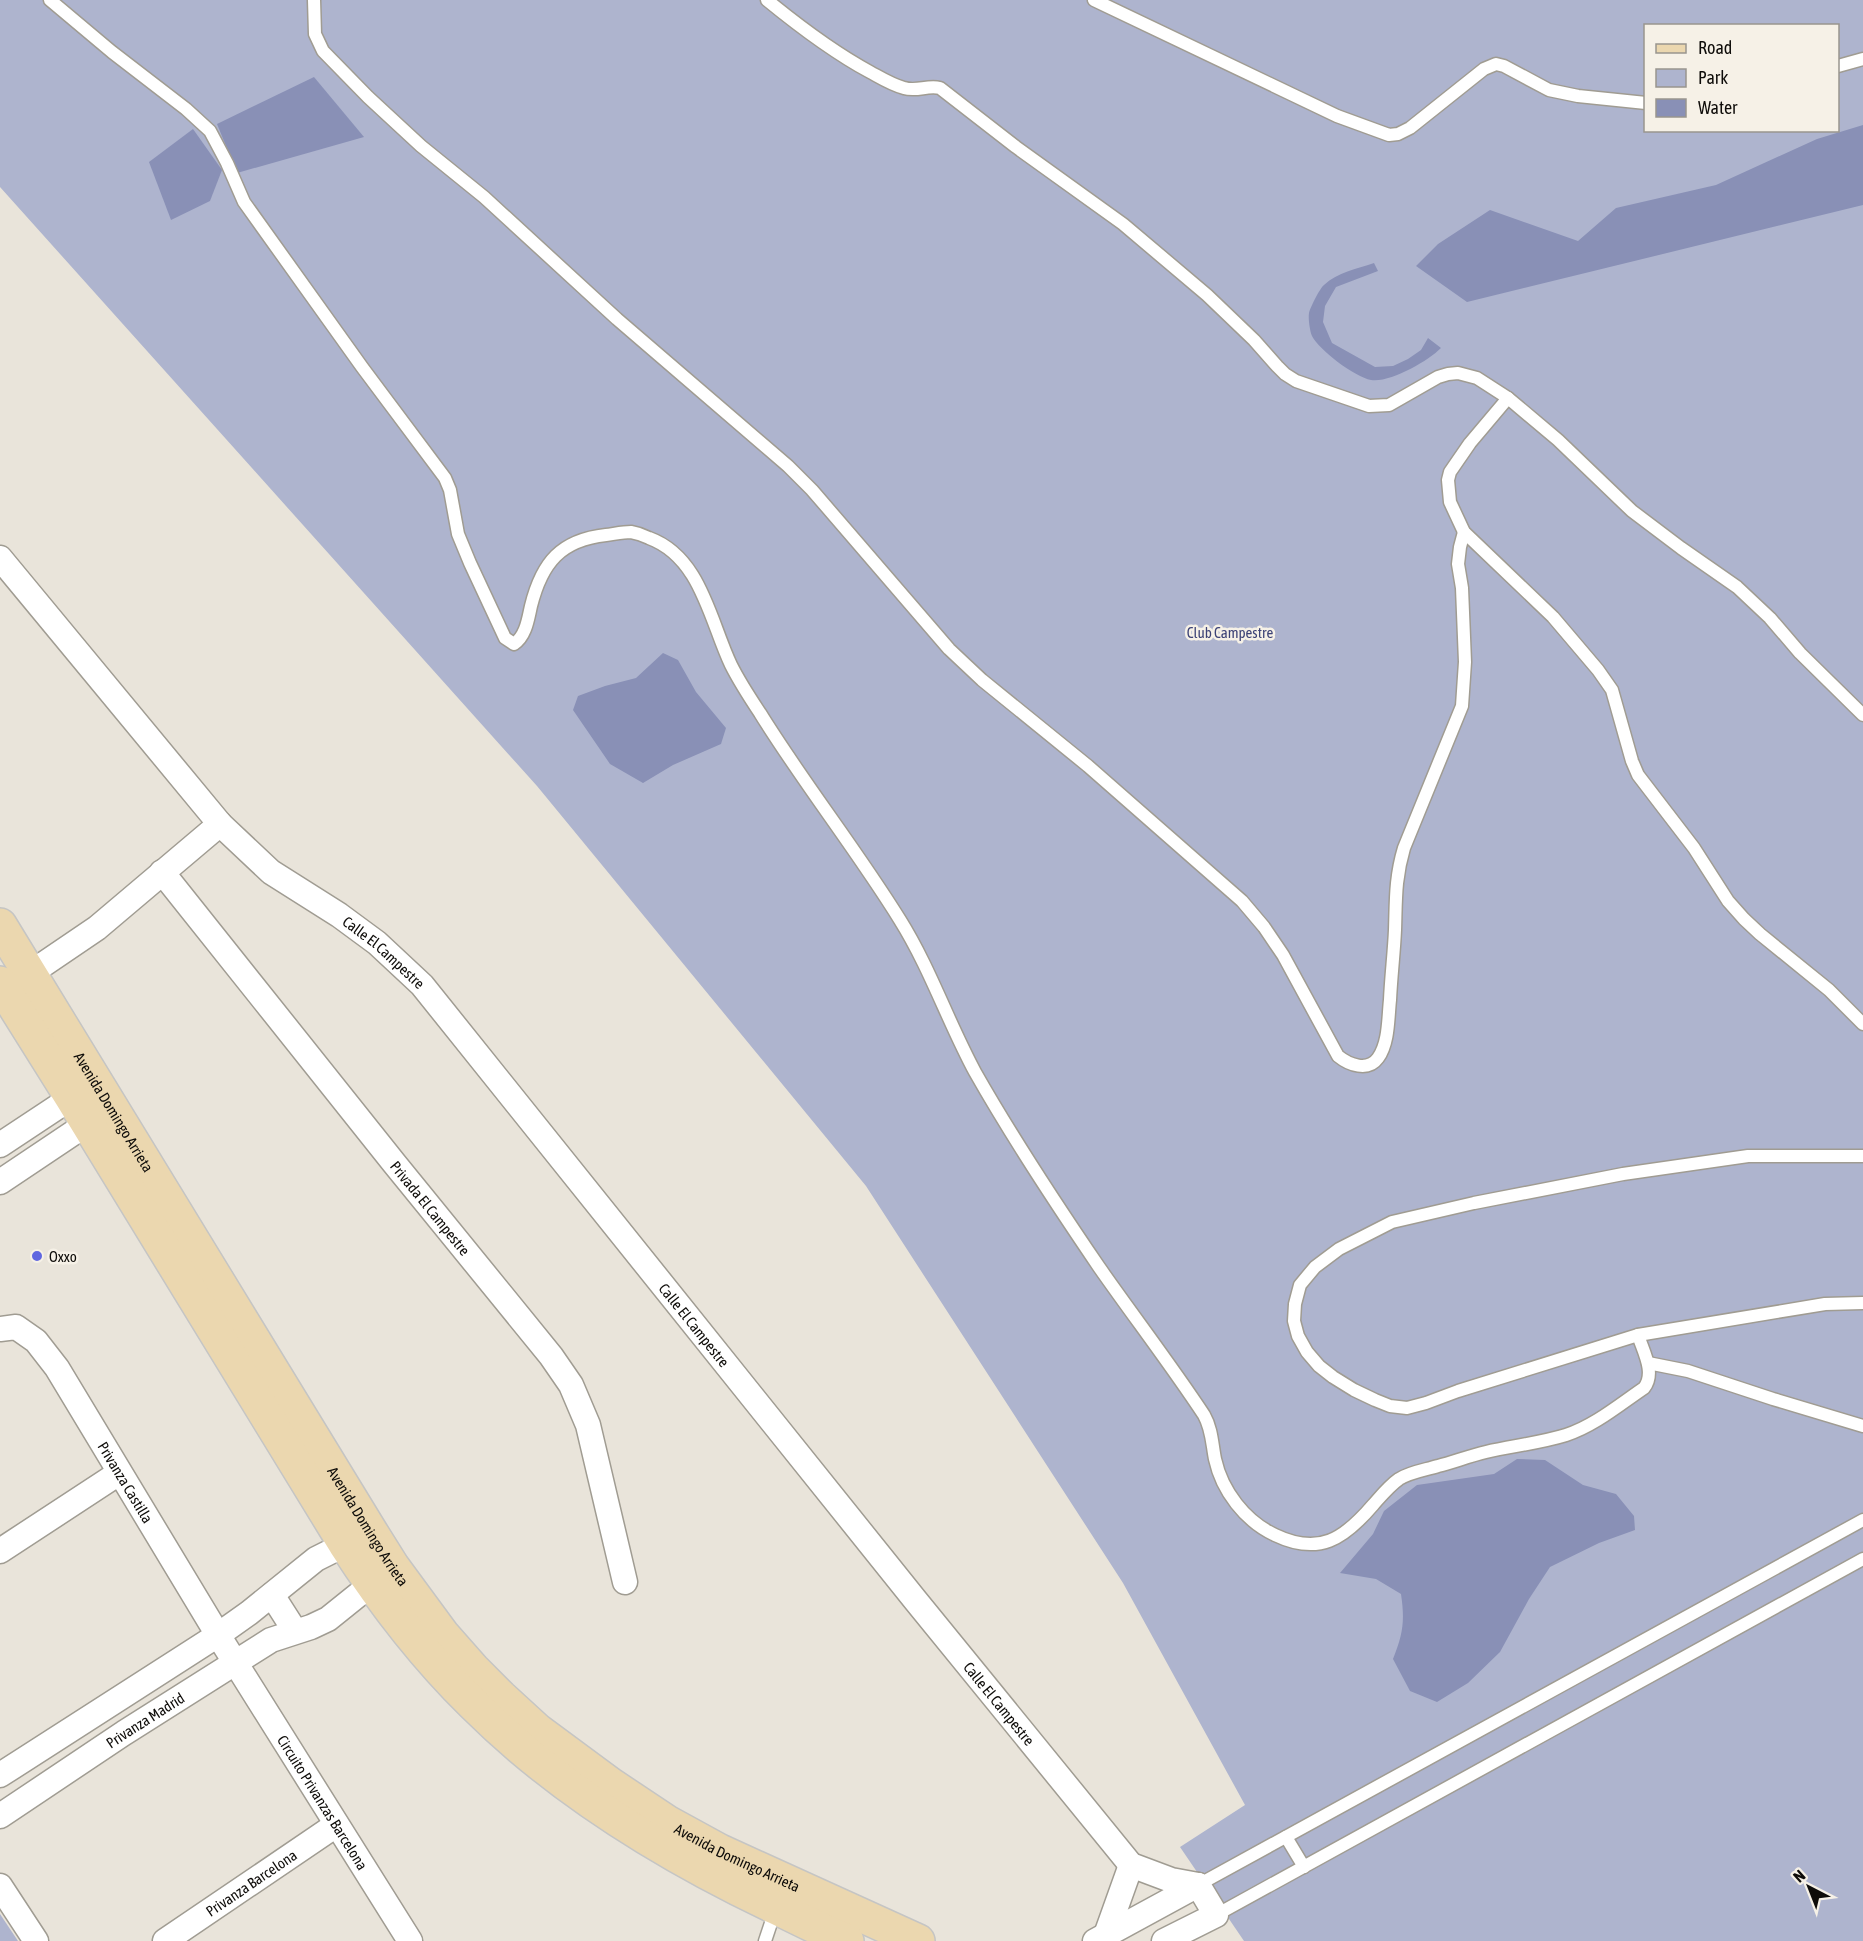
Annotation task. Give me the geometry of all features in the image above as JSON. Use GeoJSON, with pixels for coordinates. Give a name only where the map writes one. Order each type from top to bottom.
{"type":"FeatureCollection","features":[{"type":"Feature","properties":{"kind":"main road","name":"Avenida Domingo Arrieta"},"geometry":{"type":"LineString","coordinates":[[0,926],[11,983],[91,1103],[382,1575],[424,1650],[472,1704],[516,1743],[606,1813],[722,1882],[847,1941]]}},
{"type":"Feature","properties":{"kind":"main road","name":"Avenida Domingo Arrieta"},"geometry":{"type":"LineString","coordinates":[[382,1575],[443,1635],[494,1690],[537,1730],[610,1784],[667,1822],[720,1851],[918,1941]]}},
{"type":"Feature","properties":{"kind":"street","name":"Calle El Campestre"},"geometry":{"type":"LineString","coordinates":[[0,558],[220,824],[271,872],[377,942],[422,985],[901,1583],[1131,1865]]}},
{"type":"Feature","properties":{"kind":"street"},"geometry":{"type":"LineString","coordinates":[[11,983],[97,928],[220,824]]}},
{"type":"Feature","properties":{"kind":"street","name":"Privada El Campestre"},"geometry":{"type":"LineString","coordinates":[[162,872],[551,1356],[570,1385],[588,1425],[625,1582]]}},
{"type":"Feature","properties":{"kind":"street"},"geometry":{"type":"LineString","coordinates":[[0,1145],[91,1103]]}},
{"type":"Feature","properties":{"kind":"street"},"geometry":{"type":"LineString","coordinates":[[0,1182],[91,1103]]}},
{"type":"Feature","properties":{"kind":"street","name":"Privanza Castilla"},"geometry":{"type":"LineString","coordinates":[[0,1329],[16,1327],[36,1341],[57,1368],[234,1662]]}},
{"type":"Feature","properties":{"kind":"street"},"geometry":{"type":"LineString","coordinates":[[0,1551],[119,1473]]}},
{"type":"Feature","properties":{"kind":"street"},"geometry":{"type":"LineString","coordinates":[[0,1775],[218,1635],[316,1559],[358,1538]]}},
{"type":"Feature","properties":{"kind":"street","name":"Privanza Madrid"},"geometry":{"type":"LineString","coordinates":[[0,1816],[234,1662],[271,1640],[328,1619],[382,1575]]}},
{"type":"Feature","properties":{"kind":"street"},"geometry":{"type":"LineString","coordinates":[[272,1595],[295,1631]]}},
{"type":"Feature","properties":{"kind":"street","name":"Circuito Privanzas Barcelona"},"geometry":{"type":"LineString","coordinates":[[234,1662],[410,1941]]}},
{"type":"Feature","properties":{"kind":"street","name":"Privanza Barcelona"},"geometry":{"type":"LineString","coordinates":[[165,1941],[336,1825]]}},
{"type":"Feature","properties":{"kind":"street"},"geometry":{"type":"LineString","coordinates":[[1100,1938],[1131,1865],[1171,1880],[1197,1885],[1216,1915],[1164,1941]]}},
{"type":"Feature","properties":{"kind":"street"},"geometry":{"type":"LineString","coordinates":[[1100,1938],[1197,1885]]}},
{"type":"Feature","properties":{"kind":"street"},"geometry":{"type":"LineString","coordinates":[[0,1886],[36,1941]]}},
{"type":"Feature","properties":{"kind":"lane"},"geometry":{"type":"LineString","coordinates":[[50,0],[112,52],[186,109],[210,131],[244,202],[354,357],[445,478],[459,534],[505,638],[514,644],[519,642],[541,575],[554,557],[568,545],[584,537],[634,532],[658,541],[679,557],[692,574],[731,665],[758,711],[917,947],[940,1001],[975,1071],[1030,1162],[1098,1266],[1204,1415],[1210,1428],[1214,1456],[1223,1483],[1244,1512],[1258,1525],[1275,1535],[1297,1543],[1319,1545],[1346,1533],[1358,1523],[1388,1488],[1405,1476],[1485,1453],[1569,1434],[1595,1421],[1644,1388],[1650,1377],[1648,1363],[1638,1335]]}},
{"type":"Feature","properties":{"kind":"lane"},"geometry":{"type":"LineString","coordinates":[[314,0],[315,34],[323,51],[368,97],[420,146],[484,197],[617,319],[788,466],[812,490],[949,649],[982,680],[1088,766],[1242,901],[1283,955],[1338,1056],[1355,1065],[1372,1064],[1381,1054],[1388,1029],[1395,930],[1395,886],[1398,868],[1462,706],[1465,689],[1465,662],[1462,588],[1458,564],[1464,532]]}},
{"type":"Feature","properties":{"kind":"lane"},"geometry":{"type":"LineString","coordinates":[[767,0],[813,37],[894,85],[916,90],[931,86],[940,88],[1016,147],[1123,224],[1207,295],[1254,340],[1285,375],[1296,381],[1369,406],[1379,406],[1389,405],[1438,377],[1458,374],[1477,378],[1508,398],[1558,440],[1632,511],[1737,587],[1863,715]]}},
{"type":"Feature","properties":{"kind":"lane"},"geometry":{"type":"LineString","coordinates":[[1094,0],[1337,116],[1389,135],[1398,134],[1410,128],[1484,69],[1496,64],[1548,90],[1578,96],[1644,103]]}},
{"type":"Feature","properties":{"kind":"lane"},"geometry":{"type":"LineString","coordinates":[[1839,66],[1863,59]]}},
{"type":"Feature","properties":{"kind":"lane"},"geometry":{"type":"LineString","coordinates":[[1508,398],[1470,443],[1450,472],[1448,487],[1450,502],[1464,532],[1552,617],[1598,670],[1612,690],[1638,775],[1694,848],[1728,900],[1744,919],[1828,990],[1863,1024]]}},
{"type":"Feature","properties":{"kind":"lane"},"geometry":{"type":"LineString","coordinates":[[1863,1156],[1748,1156],[1623,1174],[1425,1213],[1392,1222],[1339,1248],[1315,1267],[1300,1285],[1295,1304],[1294,1321],[1298,1336],[1307,1352],[1320,1366],[1354,1390],[1390,1406],[1407,1408],[1638,1335],[1825,1304],[1863,1303]]}},
{"type":"Feature","properties":{"kind":"lane"},"geometry":{"type":"LineString","coordinates":[[1648,1363],[1688,1371],[1863,1426]]}},
{"type":"Feature","properties":{"kind":"lane"},"geometry":{"type":"LineString","coordinates":[[1197,1885],[1863,1520]]}},
{"type":"Feature","properties":{"kind":"lane"},"geometry":{"type":"LineString","coordinates":[[1216,1915],[1863,1559]]}},
{"type":"Feature","properties":{"kind":"lane"},"geometry":{"type":"LineString","coordinates":[[1286,1837],[1304,1867]]}},
{"type":"Feature","properties":{"kind":"lane"},"geometry":{"type":"LineString","coordinates":[[765,1941],[776,1908]]}},
{"type":"Feature","properties":{"kind":"green space","name":"Club Campestre"},"geometry":{"type":"Polygon","coordinates":[[[0,0],[1863,0],[1863,1941],[1244,1941],[1180,1847],[1245,1805],[1123,1583],[866,1186],[537,786],[0,187],[0,0]]]}},
{"type":"Feature","properties":{"kind":"green space"},"geometry":{"type":"Polygon","coordinates":[[[0,1914],[18,1941],[0,1941],[0,1914]]]}},
{"type":"Feature","properties":{"kind":"water"},"geometry":{"type":"Polygon","coordinates":[[[314,77],[364,137],[237,173],[217,124],[314,77]]]}},
{"type":"Feature","properties":{"kind":"water"},"geometry":{"type":"Polygon","coordinates":[[[1863,125],[1863,205],[1467,302],[1416,266],[1438,244],[1490,210],[1578,241],[1616,208],[1716,185],[1817,139],[1863,125]]]}},
{"type":"Feature","properties":{"kind":"water"},"geometry":{"type":"Polygon","coordinates":[[[193,129],[222,170],[210,201],[171,220],[149,162],[193,129]]]}},
{"type":"Feature","properties":{"kind":"water"},"geometry":{"type":"Polygon","coordinates":[[[1374,263],[1378,271],[1336,287],[1325,306],[1323,322],[1332,343],[1375,367],[1393,366],[1408,359],[1421,350],[1428,338],[1441,348],[1408,370],[1379,380],[1371,380],[1356,374],[1330,355],[1312,336],[1309,318],[1313,303],[1324,285],[1341,274],[1374,263]]]}},
{"type":"Feature","properties":{"kind":"water"},"geometry":{"type":"Polygon","coordinates":[[[663,653],[678,660],[696,692],[726,728],[721,744],[673,765],[643,783],[610,764],[573,710],[578,696],[636,678],[663,653]]]}},
{"type":"Feature","properties":{"kind":"water"},"geometry":{"type":"Polygon","coordinates":[[[1517,1459],[1545,1460],[1583,1485],[1616,1494],[1634,1516],[1635,1530],[1599,1543],[1550,1567],[1529,1599],[1500,1652],[1468,1683],[1437,1702],[1410,1691],[1393,1659],[1402,1627],[1401,1594],[1376,1579],[1340,1573],[1373,1534],[1384,1511],[1417,1485],[1494,1474],[1517,1459]]]}},
{"type":"Feature","properties":{"kind":"place","name":"Oxxo"},"geometry":{"type":"Point","coordinates":[37,1256]}}]}
